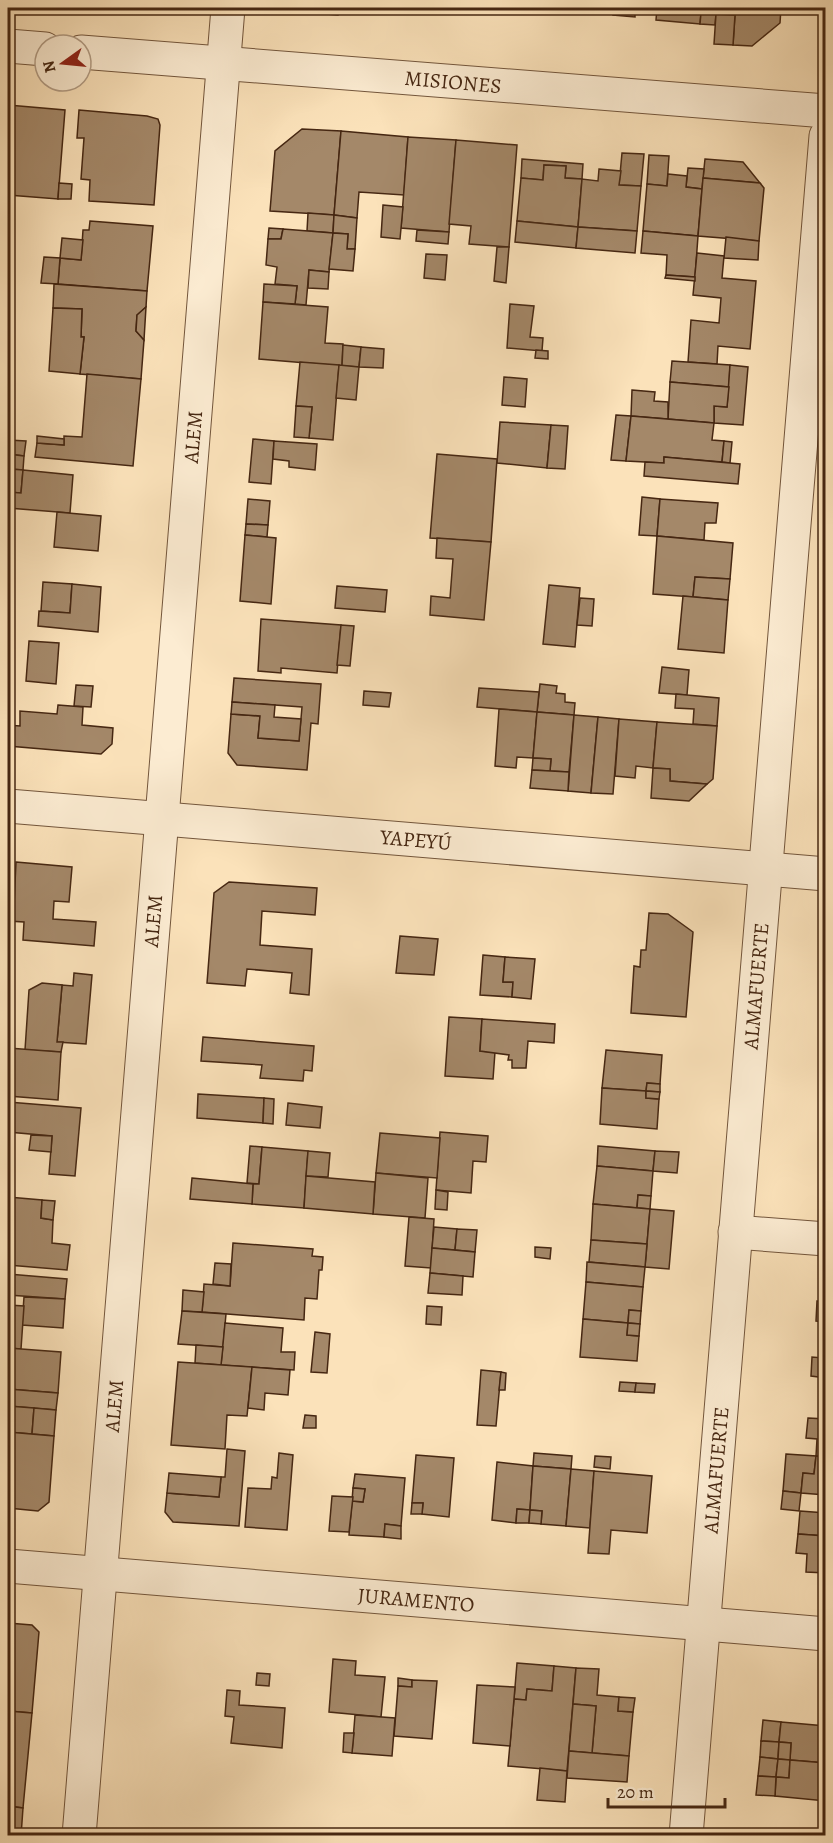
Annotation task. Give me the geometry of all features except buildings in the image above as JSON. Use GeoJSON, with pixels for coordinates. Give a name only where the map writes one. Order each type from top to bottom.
{"type":"FeatureCollection","features":[{"type":"Feature","properties":{"kind":"street","name":"ALEM"},"geometry":{"type":"LineString","coordinates":[[79,1836],[228,8]]}},
{"type":"Feature","properties":{"kind":"street"},"geometry":{"type":"LineString","coordinates":[[8,46],[33,48]]}},
{"type":"Feature","properties":{"kind":"street","name":"MISIONES"},"geometry":{"type":"LineString","coordinates":[[93,53],[825,111]]}},
{"type":"Feature","properties":{"kind":"street","name":"ALMAFUERTE"},"geometry":{"type":"LineString","coordinates":[[686,1836],[825,136]]}},
{"type":"Feature","properties":{"kind":"street","name":"YAPEYÚ"},"geometry":{"type":"LineString","coordinates":[[8,806],[825,874]]}},
{"type":"Feature","properties":{"kind":"street"},"geometry":{"type":"LineString","coordinates":[[735,1232],[825,1239]]}},
{"type":"Feature","properties":{"kind":"street","name":"JURAMENTO"},"geometry":{"type":"LineString","coordinates":[[8,1566],[825,1634]]}}]}
